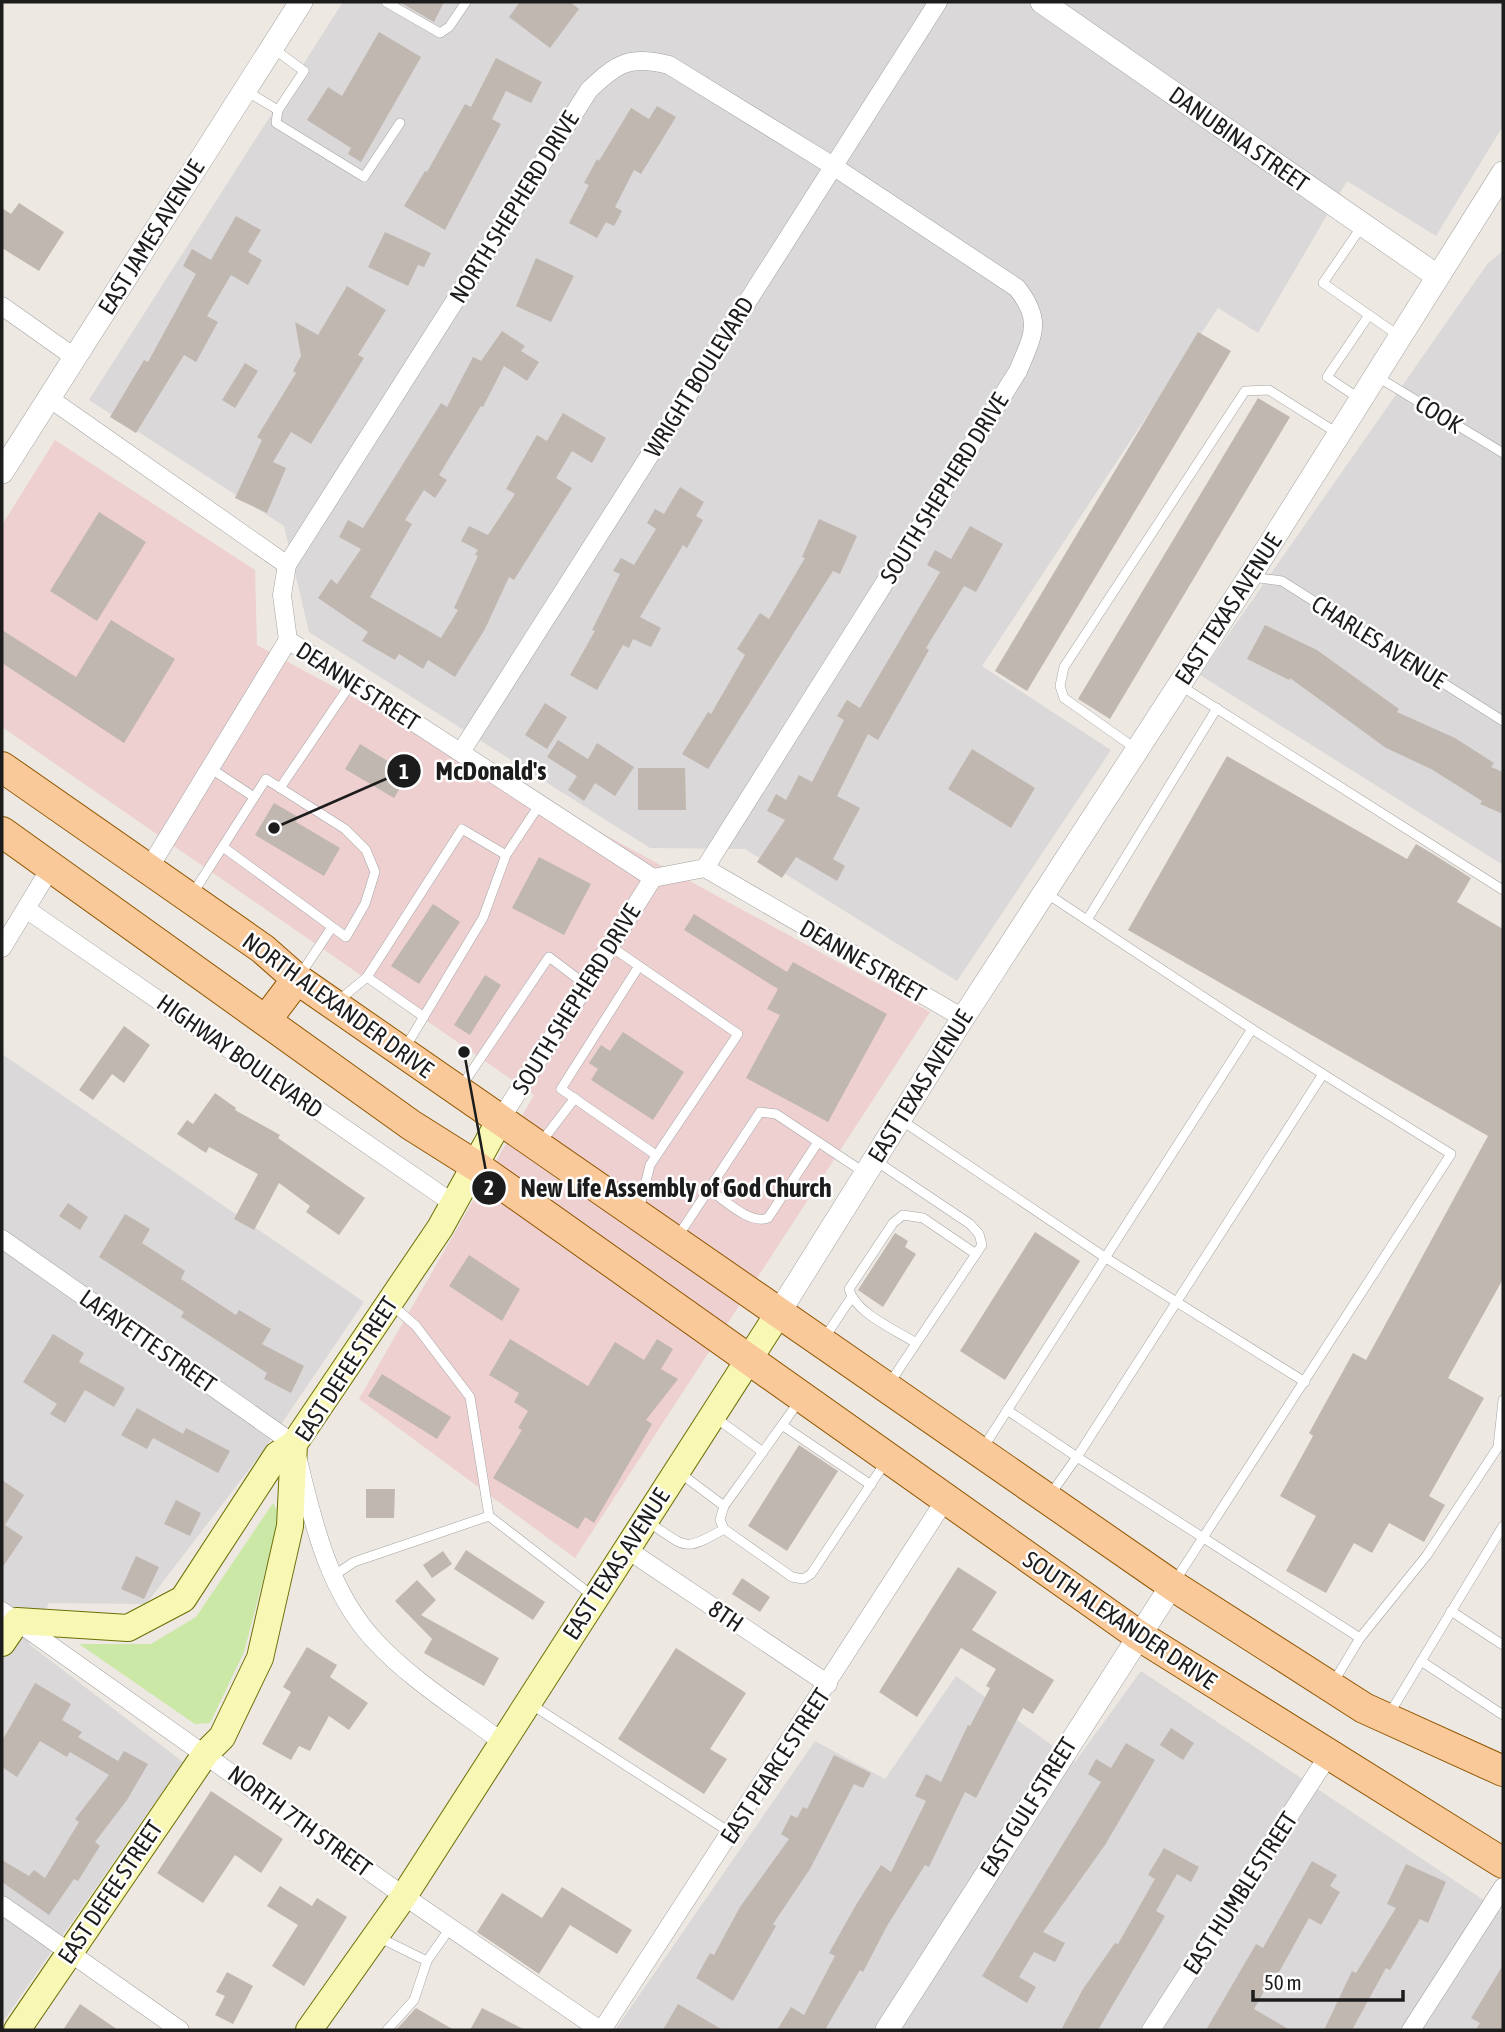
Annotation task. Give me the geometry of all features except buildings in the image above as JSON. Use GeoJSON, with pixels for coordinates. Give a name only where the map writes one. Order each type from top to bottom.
{"type":"FeatureCollection","features":[{"type":"Feature","properties":{"kind":"main road","name":"NORTH ALEXANDER DRIVE"},"geometry":{"type":"LineString","coordinates":[[2,767],[189,900],[263,949],[297,979],[779,1314]]}},
{"type":"Feature","properties":{"kind":"main road"},"geometry":{"type":"LineString","coordinates":[[2,832],[411,1125],[476,1166],[748,1359]]}},
{"type":"Feature","properties":{"kind":"main road"},"geometry":{"type":"LineString","coordinates":[[266,1020],[297,979]]}},
{"type":"Feature","properties":{"kind":"main road","name":"EAST DEFEE STREET"},"geometry":{"type":"LineString","coordinates":[[17,2030],[206,1753],[226,1730],[260,1658],[290,1526],[294,1444],[454,1204],[500,1120]]}},
{"type":"Feature","properties":{"kind":"main road"},"geometry":{"type":"LineString","coordinates":[[779,1314],[822,1341],[1172,1585],[1330,1687],[1387,1718],[1503,1772]]}},
{"type":"Feature","properties":{"kind":"main road","name":"EAST TEXAS AVENUE"},"geometry":{"type":"LineString","coordinates":[[312,2029],[404,1896],[625,1548],[779,1314]]}},
{"type":"Feature","properties":{"kind":"main road","name":"SOUTH ALEXANDER DRIVE"},"geometry":{"type":"LineString","coordinates":[[748,1359],[1138,1635],[1503,1863]]}},
{"type":"Feature","properties":{"kind":"main road"},"geometry":{"type":"LineString","coordinates":[[2,1643],[9,1616],[128,1629],[173,1607],[183,1599],[277,1455],[294,1444]]}},
{"type":"Feature","properties":{"kind":"street","name":"EAST JAMES AVENUE"},"geometry":{"type":"LineString","coordinates":[[2,472],[301,2]]}},
{"type":"Feature","properties":{"kind":"street","name":"WRIGHT BOULEVARD"},"geometry":{"type":"LineString","coordinates":[[461,752],[938,2]]}},
{"type":"Feature","properties":{"kind":"street","name":"DANUBINA STREET"},"geometry":{"type":"LineString","coordinates":[[1042,2],[1437,275]]}},
{"type":"Feature","properties":{"kind":"street","name":"NORTH SHEPHERD DRIVE"},"geometry":{"type":"LineString","coordinates":[[287,565],[589,90],[607,73],[628,60],[648,59],[669,65],[833,166]]}},
{"type":"Feature","properties":{"kind":"street","name":"SOUTH SHEPHERD DRIVE"},"geometry":{"type":"LineString","coordinates":[[705,868],[1018,371],[1035,321],[1030,305],[1017,288],[833,166]]}},
{"type":"Feature","properties":{"kind":"street","name":"EAST TEXAS AVENUE"},"geometry":{"type":"LineString","coordinates":[[779,1314],[963,1018],[1250,576],[1503,173]]}},
{"type":"Feature","properties":{"kind":"street"},"geometry":{"type":"LineString","coordinates":[[1475,218],[1503,199]]}},
{"type":"Feature","properties":{"kind":"street"},"geometry":{"type":"LineString","coordinates":[[2,306],[74,357]]}},
{"type":"Feature","properties":{"kind":"street"},"geometry":{"type":"LineString","coordinates":[[49,397],[287,565]]}},
{"type":"Feature","properties":{"kind":"street","name":"DEANNE STREET"},"geometry":{"type":"LineString","coordinates":[[287,565],[282,596],[288,640],[653,878]]}},
{"type":"Feature","properties":{"kind":"street"},"geometry":{"type":"LineString","coordinates":[[148,870],[288,640]]}},
{"type":"Feature","properties":{"kind":"street"},"geometry":{"type":"LineString","coordinates":[[2,948],[51,867]]}},
{"type":"Feature","properties":{"kind":"street"},"geometry":{"type":"LineString","coordinates":[[653,878],[705,868]]}},
{"type":"Feature","properties":{"kind":"street","name":"DEANNE STREET"},"geometry":{"type":"LineString","coordinates":[[705,868],[963,1018]]}},
{"type":"Feature","properties":{"kind":"street","name":"SOUTH SHEPHERD DRIVE"},"geometry":{"type":"LineString","coordinates":[[500,1120],[653,878]]}},
{"type":"Feature","properties":{"kind":"street","name":"HIGHWAY BOULEVARD"},"geometry":{"type":"LineString","coordinates":[[26,909],[454,1204]]}},
{"type":"Feature","properties":{"kind":"street","name":"LAFAYETTE STREET"},"geometry":{"type":"LineString","coordinates":[[2,1239],[294,1444]]}},
{"type":"Feature","properties":{"kind":"street"},"geometry":{"type":"LineString","coordinates":[[294,1444],[313,1522],[333,1576],[375,1641],[502,1742]]}},
{"type":"Feature","properties":{"kind":"street","name":"EAST PEARCE STREET"},"geometry":{"type":"LineString","coordinates":[[601,2030],[945,1500]]}},
{"type":"Feature","properties":{"kind":"street","name":"8TH"},"geometry":{"type":"LineString","coordinates":[[625,1548],[828,1684]]}},
{"type":"Feature","properties":{"kind":"street","name":"EAST GULF STREET"},"geometry":{"type":"LineString","coordinates":[[887,2030],[1172,1585]]}},
{"type":"Feature","properties":{"kind":"street","name":"NORTH 7TH STREET"},"geometry":{"type":"LineString","coordinates":[[9,1616],[206,1753],[404,1896],[601,2030]]}},
{"type":"Feature","properties":{"kind":"street","name":"EAST HUMBLE STREET"},"geometry":{"type":"LineString","coordinates":[[1151,2030],[1328,1756]]}},
{"type":"Feature","properties":{"kind":"street"},"geometry":{"type":"LineString","coordinates":[[1410,2030],[1503,1887]]}},
{"type":"Feature","properties":{"kind":"street"},"geometry":{"type":"LineString","coordinates":[[2,1905],[180,2030]]}},
{"type":"Feature","properties":{"kind":"lane"},"geometry":{"type":"LineString","coordinates":[[386,2],[440,33],[449,27],[466,2]]}},
{"type":"Feature","properties":{"kind":"lane"},"geometry":{"type":"LineString","coordinates":[[272,47],[304,71],[278,110],[276,123],[364,177],[400,123]]}},
{"type":"Feature","properties":{"kind":"lane"},"geometry":{"type":"LineString","coordinates":[[245,90],[278,110]]}},
{"type":"Feature","properties":{"kind":"lane"},"geometry":{"type":"LineString","coordinates":[[1363,224],[1322,284],[1399,336]]}},
{"type":"Feature","properties":{"kind":"lane"},"geometry":{"type":"LineString","coordinates":[[1360,399],[1327,377],[1369,315]]}},
{"type":"Feature","properties":{"kind":"lane","name":"COOK"},"geometry":{"type":"LineString","coordinates":[[1375,375],[1503,453]]}},
{"type":"Feature","properties":{"kind":"lane"},"geometry":{"type":"LineString","coordinates":[[1138,750],[1064,698],[1060,686],[1065,667],[1245,391],[1269,390],[1339,434]]}},
{"type":"Feature","properties":{"kind":"lane","name":"CHARLES AVENUE"},"geometry":{"type":"LineString","coordinates":[[1250,576],[1282,581],[1503,721]]}},
{"type":"Feature","properties":{"kind":"lane"},"geometry":{"type":"LineString","coordinates":[[280,788],[352,682]]}},
{"type":"Feature","properties":{"kind":"lane"},"geometry":{"type":"LineString","coordinates":[[1180,685],[1503,890]]}},
{"type":"Feature","properties":{"kind":"lane"},"geometry":{"type":"LineString","coordinates":[[1087,920],[1217,708]]}},
{"type":"Feature","properties":{"kind":"lane"},"geometry":{"type":"LineString","coordinates":[[210,768],[254,797]]}},
{"type":"Feature","properties":{"kind":"lane"},"geometry":{"type":"LineString","coordinates":[[189,900],[254,797],[267,779],[345,829],[366,850],[375,872],[365,904],[346,937],[223,847]]}},
{"type":"Feature","properties":{"kind":"lane"},"geometry":{"type":"LineString","coordinates":[[403,1053],[483,918],[506,855],[540,804]]}},
{"type":"Feature","properties":{"kind":"lane"},"geometry":{"type":"LineString","coordinates":[[334,1005],[367,977],[462,830],[506,855]]}},
{"type":"Feature","properties":{"kind":"lane"},"geometry":{"type":"LineString","coordinates":[[1045,892],[1252,1029],[1451,1154],[1172,1585]]}},
{"type":"Feature","properties":{"kind":"lane"},"geometry":{"type":"LineString","coordinates":[[297,979],[332,927]]}},
{"type":"Feature","properties":{"kind":"lane"},"geometry":{"type":"LineString","coordinates":[[610,946],[738,1034],[650,1165],[637,1215]]}},
{"type":"Feature","properties":{"kind":"lane"},"geometry":{"type":"LineString","coordinates":[[458,1091],[549,957],[586,985]]}},
{"type":"Feature","properties":{"kind":"lane"},"geometry":{"type":"LineString","coordinates":[[639,967],[561,1088],[656,1155]]}},
{"type":"Feature","properties":{"kind":"lane"},"geometry":{"type":"LineString","coordinates":[[367,977],[424,1017]]}},
{"type":"Feature","properties":{"kind":"lane"},"geometry":{"type":"LineString","coordinates":[[980,1453],[1252,1029]]}},
{"type":"Feature","properties":{"kind":"lane"},"geometry":{"type":"LineString","coordinates":[[1047,1500],[1323,1074]]}},
{"type":"Feature","properties":{"kind":"lane"},"geometry":{"type":"LineString","coordinates":[[538,1146],[575,1098]]}},
{"type":"Feature","properties":{"kind":"lane"},"geometry":{"type":"LineString","coordinates":[[675,1241],[760,1112],[776,1114],[818,1142],[869,1167],[970,1224],[979,1234],[982,1245],[886,1388]]}},
{"type":"Feature","properties":{"kind":"lane"},"geometry":{"type":"LineString","coordinates":[[900,1119],[1106,1258],[1305,1382]]}},
{"type":"Feature","properties":{"kind":"lane"},"geometry":{"type":"LineString","coordinates":[[708,1189],[753,1219],[761,1221],[768,1218],[818,1142]]}},
{"type":"Feature","properties":{"kind":"lane"},"geometry":{"type":"LineString","coordinates":[[916,1343],[851,1298],[849,1289],[893,1223],[903,1215],[923,1218],[976,1254]]}},
{"type":"Feature","properties":{"kind":"lane"},"geometry":{"type":"LineString","coordinates":[[822,1341],[851,1298]]}},
{"type":"Feature","properties":{"kind":"lane"},"geometry":{"type":"LineString","coordinates":[[390,1302],[415,1326],[470,1397],[489,1516],[594,1597]]}},
{"type":"Feature","properties":{"kind":"lane"},"geometry":{"type":"LineString","coordinates":[[802,1397],[724,1506],[720,1520],[723,1529],[792,1577],[803,1579],[811,1574],[888,1459]]}},
{"type":"Feature","properties":{"kind":"lane"},"geometry":{"type":"LineString","coordinates":[[1330,1687],[1360,1638],[1427,1555],[1498,1447],[1503,1400]]}},
{"type":"Feature","properties":{"kind":"lane"},"geometry":{"type":"LineString","coordinates":[[1007,1410],[1360,1638]]}},
{"type":"Feature","properties":{"kind":"lane"},"geometry":{"type":"LineString","coordinates":[[712,1415],[763,1452]]}},
{"type":"Feature","properties":{"kind":"lane"},"geometry":{"type":"LineString","coordinates":[[782,1425],[871,1485]]}},
{"type":"Feature","properties":{"kind":"lane"},"geometry":{"type":"LineString","coordinates":[[676,1470],[724,1506]]}},
{"type":"Feature","properties":{"kind":"lane"},"geometry":{"type":"LineString","coordinates":[[333,1576],[354,1562],[489,1516]]}},
{"type":"Feature","properties":{"kind":"lane"},"geometry":{"type":"LineString","coordinates":[[644,1520],[686,1546],[694,1546],[723,1529]]}},
{"type":"Feature","properties":{"kind":"lane"},"geometry":{"type":"LineString","coordinates":[[1387,1718],[1503,1525]]}},
{"type":"Feature","properties":{"kind":"lane"},"geometry":{"type":"LineString","coordinates":[[1451,1611],[1503,1645]]}},
{"type":"Feature","properties":{"kind":"lane"},"geometry":{"type":"LineString","coordinates":[[1421,1661],[1503,1715]]}},
{"type":"Feature","properties":{"kind":"lane"},"geometry":{"type":"LineString","coordinates":[[527,1702],[731,1833]]}},
{"type":"Feature","properties":{"kind":"lane"},"geometry":{"type":"LineString","coordinates":[[387,2030],[414,2000],[427,1961],[450,1928]]}},
{"type":"Feature","properties":{"kind":"lane"},"geometry":{"type":"LineString","coordinates":[[376,1936],[427,1961]]}},
{"type":"Feature","properties":{"kind":"shaded area"},"geometry":{"type":"Polygon","coordinates":[[[343,2],[1503,2],[1503,126],[1436,236],[1347,181],[1258,333],[1218,308],[982,666],[1111,750],[957,981],[745,849],[650,848],[309,632],[284,526],[89,400],[343,2]]]}},
{"type":"Feature","properties":{"kind":"shaded area"},"geometry":{"type":"Polygon","coordinates":[[[1503,251],[1503,865],[1200,675],[1488,263],[1503,251]]]}},
{"type":"Feature","properties":{"kind":"shaded area"},"geometry":{"type":"Polygon","coordinates":[[[55,440],[255,570],[257,645],[930,1012],[575,1558],[359,1399],[534,1095],[2,727],[2,525],[55,440]]]}},
{"type":"Feature","properties":{"kind":"shaded area"},"geometry":{"type":"Polygon","coordinates":[[[2,1054],[364,1302],[263,1451],[146,1604],[49,1603],[29,1644],[183,1762],[2,2023],[2,1054]]]}},
{"type":"Feature","properties":{"kind":"shaded area"},"geometry":{"type":"Polygon","coordinates":[[[1141,1671],[1503,1913],[1503,2030],[615,2030],[815,1741],[885,1779],[956,1676],[1075,1762],[1141,1671]]]}},
{"type":"Feature","properties":{"kind":"green space"},"geometry":{"type":"Polygon","coordinates":[[[273,1503],[280,1515],[244,1652],[210,1723],[195,1724],[79,1644],[151,1644],[196,1617],[273,1503]]]}},
{"type":"Feature","properties":{"kind":"place","name":"McDonald's"},"geometry":{"type":"Point","coordinates":[274,828]}},
{"type":"Feature","properties":{"kind":"place","name":"New Life Assembly of God Church"},"geometry":{"type":"Point","coordinates":[464,1052]}}]}
